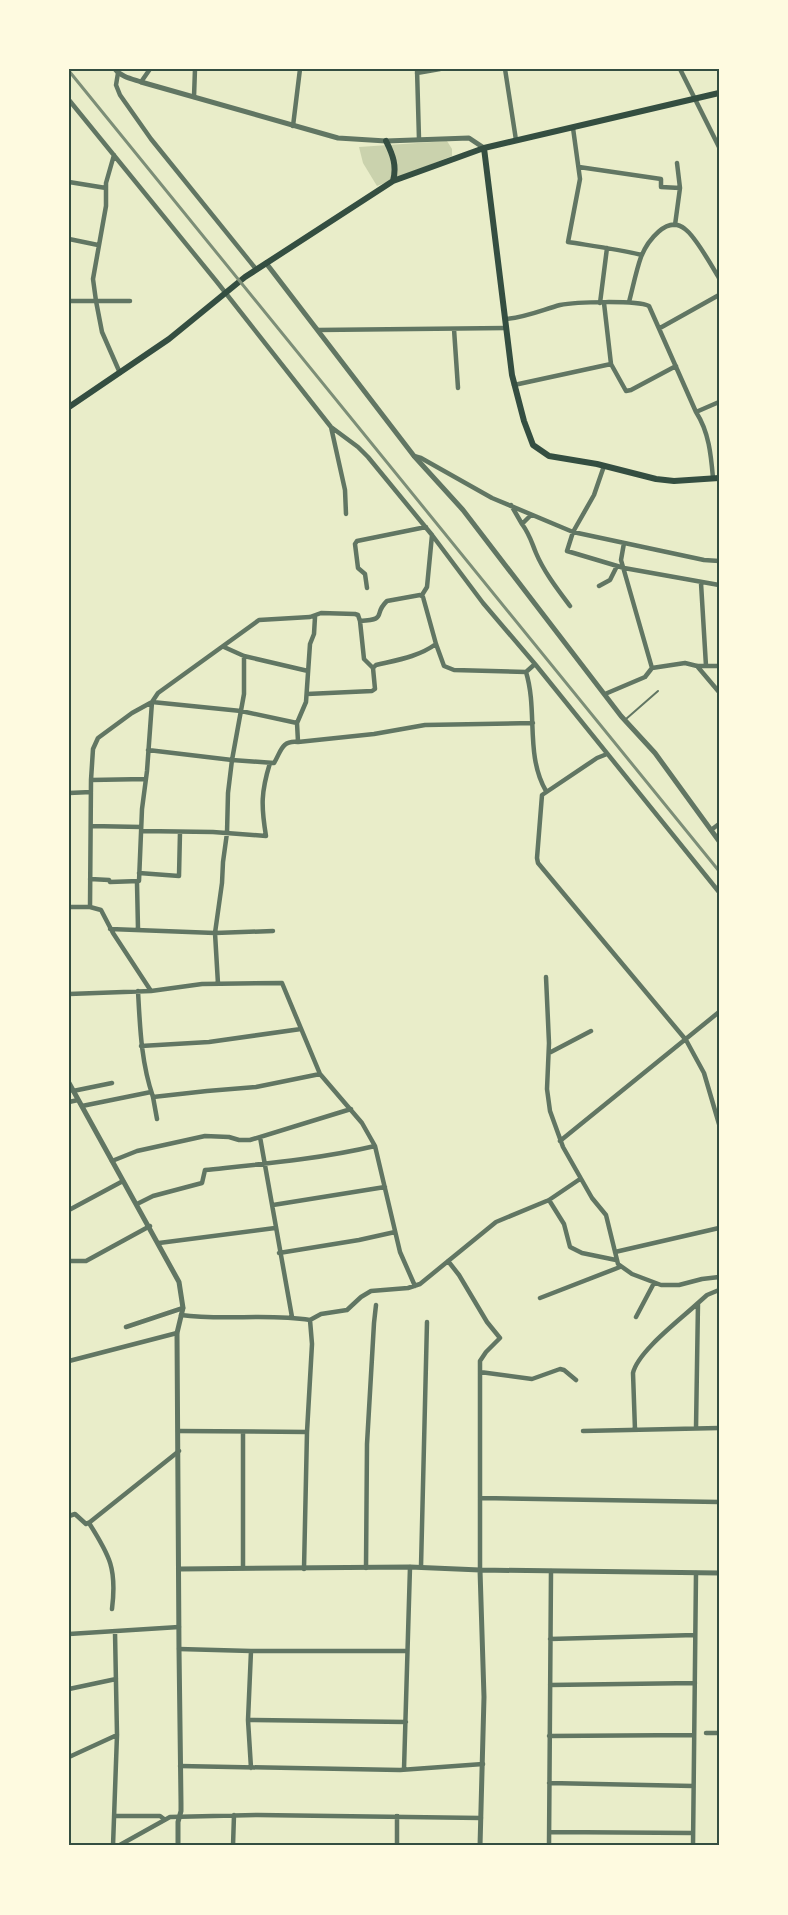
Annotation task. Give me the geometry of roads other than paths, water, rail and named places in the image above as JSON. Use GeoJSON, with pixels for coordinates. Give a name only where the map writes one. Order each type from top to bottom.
{"type":"FeatureCollection","features":[{"type":"Feature","properties":{"kind":"main road"},"geometry":{"type":"LineString","coordinates":[[69,407],[169,339],[256,269],[393,181],[484,148],[719,93]]}},
{"type":"Feature","properties":{"kind":"main road"},"geometry":{"type":"LineString","coordinates":[[386,141],[395,164],[393,181]]}},
{"type":"Feature","properties":{"kind":"main road"},"geometry":{"type":"LineString","coordinates":[[484,148],[514,385],[530,440],[538,450],[549,456],[656,479],[674,481],[716,478]]}},
{"type":"Feature","properties":{"kind":"street"},"geometry":{"type":"LineString","coordinates":[[141,82],[150,69]]}},
{"type":"Feature","properties":{"kind":"street"},"geometry":{"type":"LineString","coordinates":[[194,97],[195,69]]}},
{"type":"Feature","properties":{"kind":"street"},"geometry":{"type":"LineString","coordinates":[[293,126],[300,69]]}},
{"type":"Feature","properties":{"kind":"street"},"geometry":{"type":"LineString","coordinates":[[419,139],[417,71],[440,69]]}},
{"type":"Feature","properties":{"kind":"street"},"geometry":{"type":"LineString","coordinates":[[505,69],[516,140]]}},
{"type":"Feature","properties":{"kind":"street"},"geometry":{"type":"LineString","coordinates":[[680,69],[719,147]]}},
{"type":"Feature","properties":{"kind":"street"},"geometry":{"type":"LineString","coordinates":[[256,269],[151,139],[120,95],[116,85],[117,71],[141,82],[338,138],[386,141],[469,138],[484,148]]}},
{"type":"Feature","properties":{"kind":"street"},"geometry":{"type":"LineString","coordinates":[[69,100],[225,292],[331,428],[358,447],[426,527],[487,608],[719,892]]}},
{"type":"Feature","properties":{"kind":"street"},"geometry":{"type":"LineString","coordinates":[[573,128],[580,179],[568,242],[642,255]]}},
{"type":"Feature","properties":{"kind":"street"},"geometry":{"type":"LineString","coordinates":[[114,155],[106,188],[106,206],[93,279],[102,332],[120,373]]}},
{"type":"Feature","properties":{"kind":"street"},"geometry":{"type":"LineString","coordinates":[[675,225],[680,188],[677,163]]}},
{"type":"Feature","properties":{"kind":"street"},"geometry":{"type":"LineString","coordinates":[[579,167],[661,179],[661,187],[680,188]]}},
{"type":"Feature","properties":{"kind":"street"},"geometry":{"type":"LineString","coordinates":[[69,182],[106,188]]}},
{"type":"Feature","properties":{"kind":"street"},"geometry":{"type":"LineString","coordinates":[[629,302],[642,255],[666,225],[686,229],[719,278]]}},
{"type":"Feature","properties":{"kind":"street"},"geometry":{"type":"LineString","coordinates":[[69,239],[98,244]]}},
{"type":"Feature","properties":{"kind":"street"},"geometry":{"type":"LineString","coordinates":[[608,248],[602,303],[611,364],[627,392],[676,366]]}},
{"type":"Feature","properties":{"kind":"street"},"geometry":{"type":"LineString","coordinates":[[266,263],[414,456],[463,510],[625,720],[655,753],[719,841]]}},
{"type":"Feature","properties":{"kind":"street"},"geometry":{"type":"LineString","coordinates":[[660,328],[719,295]]}},
{"type":"Feature","properties":{"kind":"street"},"geometry":{"type":"LineString","coordinates":[[69,301],[130,301]]}},
{"type":"Feature","properties":{"kind":"street"},"geometry":{"type":"LineString","coordinates":[[506,319],[562,305],[629,302],[649,306],[696,412],[704,424],[716,478]]}},
{"type":"Feature","properties":{"kind":"street"},"geometry":{"type":"LineString","coordinates":[[318,330],[506,328]]}},
{"type":"Feature","properties":{"kind":"street"},"geometry":{"type":"LineString","coordinates":[[454,329],[458,388]]}},
{"type":"Feature","properties":{"kind":"street"},"geometry":{"type":"LineString","coordinates":[[514,385],[611,364]]}},
{"type":"Feature","properties":{"kind":"street"},"geometry":{"type":"LineString","coordinates":[[696,412],[719,402]]}},
{"type":"Feature","properties":{"kind":"street"},"geometry":{"type":"LineString","coordinates":[[331,428],[345,490],[346,514]]}},
{"type":"Feature","properties":{"kind":"street"},"geometry":{"type":"LineString","coordinates":[[414,456],[492,498],[573,532],[704,560],[719,561]]}},
{"type":"Feature","properties":{"kind":"street"},"geometry":{"type":"LineString","coordinates":[[604,466],[594,495],[573,532],[567,551],[624,568],[719,585]]}},
{"type":"Feature","properties":{"kind":"street"},"geometry":{"type":"LineString","coordinates":[[512,505],[532,537],[537,554],[554,585],[570,606]]}},
{"type":"Feature","properties":{"kind":"street"},"geometry":{"type":"LineString","coordinates":[[522,524],[531,515]]}},
{"type":"Feature","properties":{"kind":"street"},"geometry":{"type":"LineString","coordinates":[[367,588],[365,574],[358,568],[355,544],[357,541],[426,527]]}},
{"type":"Feature","properties":{"kind":"street"},"geometry":{"type":"LineString","coordinates":[[432,535],[427,587],[422,595],[435,644],[443,663],[452,669],[526,672],[535,664]]}},
{"type":"Feature","properties":{"kind":"street"},"geometry":{"type":"LineString","coordinates":[[624,543],[621,560],[652,668]]}},
{"type":"Feature","properties":{"kind":"street"},"geometry":{"type":"LineString","coordinates":[[599,586],[610,580],[617,566]]}},
{"type":"Feature","properties":{"kind":"street"},"geometry":{"type":"LineString","coordinates":[[701,583],[706,666]]}},
{"type":"Feature","properties":{"kind":"street"},"geometry":{"type":"LineString","coordinates":[[360,621],[375,620],[387,601],[422,595]]}},
{"type":"Feature","properties":{"kind":"street"},"geometry":{"type":"LineString","coordinates":[[90,907],[91,780],[93,749],[98,738],[132,713],[152,702],[158,693],[259,620],[315,617],[321,613],[358,615],[364,659],[373,668],[375,689],[307,694]]}},
{"type":"Feature","properties":{"kind":"street"},"geometry":{"type":"LineString","coordinates":[[298,742],[297,723],[306,705],[310,644],[314,634],[315,617]]}},
{"type":"Feature","properties":{"kind":"street"},"geometry":{"type":"LineString","coordinates":[[373,668],[376,665],[426,651],[435,644]]}},
{"type":"Feature","properties":{"kind":"street"},"geometry":{"type":"LineString","coordinates":[[224,647],[244,656],[308,671]]}},
{"type":"Feature","properties":{"kind":"street"},"geometry":{"type":"LineString","coordinates":[[218,984],[216,933],[227,833],[228,793],[244,694],[244,656]]}},
{"type":"Feature","properties":{"kind":"street"},"geometry":{"type":"LineString","coordinates":[[605,694],[645,677],[652,668],[685,663],[697,666],[719,666]]}},
{"type":"Feature","properties":{"kind":"street"},"geometry":{"type":"LineString","coordinates":[[697,666],[719,692]]}},
{"type":"Feature","properties":{"kind":"street"},"geometry":{"type":"LineString","coordinates":[[526,672],[531,687],[536,767],[546,791]]}},
{"type":"Feature","properties":{"kind":"street"},"geometry":{"type":"LineString","coordinates":[[152,702],[241,711],[297,723]]}},
{"type":"Feature","properties":{"kind":"street"},"geometry":{"type":"LineString","coordinates":[[138,930],[137,883],[152,702]]}},
{"type":"Feature","properties":{"kind":"street"},"geometry":{"type":"LineString","coordinates":[[148,750],[270,764],[276,760],[282,745],[291,741],[374,734],[425,725],[533,723]]}},
{"type":"Feature","properties":{"kind":"street"},"geometry":{"type":"LineString","coordinates":[[607,754],[597,758],[542,795],[537,858],[541,868],[686,1040],[704,1073],[719,1124]]}},
{"type":"Feature","properties":{"kind":"street"},"geometry":{"type":"LineString","coordinates":[[91,826],[266,836],[261,807],[270,764]]}},
{"type":"Feature","properties":{"kind":"street"},"geometry":{"type":"LineString","coordinates":[[91,780],[146,779]]}},
{"type":"Feature","properties":{"kind":"street"},"geometry":{"type":"LineString","coordinates":[[69,793],[91,792]]}},
{"type":"Feature","properties":{"kind":"street"},"geometry":{"type":"LineString","coordinates":[[711,830],[719,824]]}},
{"type":"Feature","properties":{"kind":"street"},"geometry":{"type":"LineString","coordinates":[[139,873],[179,876],[180,832]]}},
{"type":"Feature","properties":{"kind":"street"},"geometry":{"type":"LineString","coordinates":[[90,879],[137,883]]}},
{"type":"Feature","properties":{"kind":"street"},"geometry":{"type":"LineString","coordinates":[[71,908],[90,907],[100,910],[151,991]]}},
{"type":"Feature","properties":{"kind":"street"},"geometry":{"type":"LineString","coordinates":[[110,928],[216,933],[273,931]]}},
{"type":"Feature","properties":{"kind":"street"},"geometry":{"type":"LineString","coordinates":[[546,977],[549,1053],[547,1089],[550,1111],[560,1141],[580,1179],[606,1215],[616,1260],[620,1267],[661,1285],[678,1285],[719,1277]]}},
{"type":"Feature","properties":{"kind":"street"},"geometry":{"type":"LineString","coordinates":[[69,994],[151,991],[218,984],[282,983],[320,1074],[362,1122],[375,1146],[402,1257],[415,1286]]}},
{"type":"Feature","properties":{"kind":"street"},"geometry":{"type":"LineString","coordinates":[[138,991],[141,1046],[157,1119]]}},
{"type":"Feature","properties":{"kind":"street"},"geometry":{"type":"LineString","coordinates":[[560,1141],[719,1012]]}},
{"type":"Feature","properties":{"kind":"street"},"geometry":{"type":"LineString","coordinates":[[141,1046],[210,1042],[301,1029]]}},
{"type":"Feature","properties":{"kind":"street"},"geometry":{"type":"LineString","coordinates":[[549,1053],[591,1030]]}},
{"type":"Feature","properties":{"kind":"street"},"geometry":{"type":"LineString","coordinates":[[82,1106],[152,1095],[256,1087],[320,1074]]}},
{"type":"Feature","properties":{"kind":"street"},"geometry":{"type":"LineString","coordinates":[[69,1083],[123,1181],[161,1243],[179,1282],[183,1308],[177,1333],[181,1811],[178,1824],[178,1846]]}},
{"type":"Feature","properties":{"kind":"street"},"geometry":{"type":"LineString","coordinates":[[74,1091],[112,1083]]}},
{"type":"Feature","properties":{"kind":"street"},"geometry":{"type":"LineString","coordinates":[[69,1102],[78,1100]]}},
{"type":"Feature","properties":{"kind":"street"},"geometry":{"type":"LineString","coordinates":[[112,1161],[137,1151],[205,1136],[229,1137],[239,1140],[260,1137],[351,1109]]}},
{"type":"Feature","properties":{"kind":"street"},"geometry":{"type":"LineString","coordinates":[[260,1137],[292,1317]]}},
{"type":"Feature","properties":{"kind":"street"},"geometry":{"type":"LineString","coordinates":[[138,1203],[153,1196],[202,1183],[205,1170],[265,1164],[375,1146]]}},
{"type":"Feature","properties":{"kind":"street"},"geometry":{"type":"LineString","coordinates":[[181,1315],[206,1318],[292,1317],[310,1320],[321,1314],[346,1310],[371,1291],[420,1284],[496,1222],[549,1200],[580,1179]]}},
{"type":"Feature","properties":{"kind":"street"},"geometry":{"type":"LineString","coordinates":[[69,1210],[123,1181]]}},
{"type":"Feature","properties":{"kind":"street"},"geometry":{"type":"LineString","coordinates":[[273,1205],[385,1187]]}},
{"type":"Feature","properties":{"kind":"street"},"geometry":{"type":"LineString","coordinates":[[549,1200],[564,1224],[570,1247],[589,1255],[616,1260]]}},
{"type":"Feature","properties":{"kind":"street"},"geometry":{"type":"LineString","coordinates":[[69,1261],[86,1261],[150,1226]]}},
{"type":"Feature","properties":{"kind":"street"},"geometry":{"type":"LineString","coordinates":[[161,1243],[275,1228]]}},
{"type":"Feature","properties":{"kind":"street"},"geometry":{"type":"LineString","coordinates":[[615,1252],[719,1228]]}},
{"type":"Feature","properties":{"kind":"street"},"geometry":{"type":"LineString","coordinates":[[279,1253],[395,1232]]}},
{"type":"Feature","properties":{"kind":"street"},"geometry":{"type":"LineString","coordinates":[[448,1261],[462,1279],[487,1322],[500,1337],[500,1340],[486,1352],[480,1361],[480,1570],[484,1697],[480,1846]]}},
{"type":"Feature","properties":{"kind":"street"},"geometry":{"type":"LineString","coordinates":[[540,1298],[620,1267]]}},
{"type":"Feature","properties":{"kind":"street"},"geometry":{"type":"LineString","coordinates":[[636,1317],[654,1283]]}},
{"type":"Feature","properties":{"kind":"street"},"geometry":{"type":"LineString","coordinates":[[635,1430],[633,1373],[635,1366],[656,1342],[707,1295],[719,1290]]}},
{"type":"Feature","properties":{"kind":"street"},"geometry":{"type":"LineString","coordinates":[[696,1428],[698,1304]]}},
{"type":"Feature","properties":{"kind":"street"},"geometry":{"type":"LineString","coordinates":[[366,1568],[367,1444],[376,1305]]}},
{"type":"Feature","properties":{"kind":"street"},"geometry":{"type":"LineString","coordinates":[[126,1327],[183,1308]]}},
{"type":"Feature","properties":{"kind":"street"},"geometry":{"type":"LineString","coordinates":[[304,1569],[307,1432],[312,1344],[310,1320]]}},
{"type":"Feature","properties":{"kind":"street"},"geometry":{"type":"LineString","coordinates":[[421,1567],[427,1322]]}},
{"type":"Feature","properties":{"kind":"street"},"geometry":{"type":"LineString","coordinates":[[69,1361],[177,1333]]}},
{"type":"Feature","properties":{"kind":"street"},"geometry":{"type":"LineString","coordinates":[[480,1370],[532,1379],[560,1369],[576,1380]]}},
{"type":"Feature","properties":{"kind":"street"},"geometry":{"type":"LineString","coordinates":[[583,1431],[719,1428]]}},
{"type":"Feature","properties":{"kind":"street"},"geometry":{"type":"LineString","coordinates":[[178,1431],[307,1432]]}},
{"type":"Feature","properties":{"kind":"street"},"geometry":{"type":"LineString","coordinates":[[243,1432],[243,1568]]}},
{"type":"Feature","properties":{"kind":"street"},"geometry":{"type":"LineString","coordinates":[[69,1516],[75,1514],[86,1524],[89,1523],[179,1451]]}},
{"type":"Feature","properties":{"kind":"street"},"geometry":{"type":"LineString","coordinates":[[480,1498],[719,1502]]}},
{"type":"Feature","properties":{"kind":"street"},"geometry":{"type":"LineString","coordinates":[[89,1523],[109,1556],[114,1574],[112,1609]]}},
{"type":"Feature","properties":{"kind":"street"},"geometry":{"type":"LineString","coordinates":[[404,1769],[410,1567]]}},
{"type":"Feature","properties":{"kind":"street"},"geometry":{"type":"LineString","coordinates":[[180,1569],[421,1567],[480,1570],[719,1573]]}},
{"type":"Feature","properties":{"kind":"street"},"geometry":{"type":"LineString","coordinates":[[549,1846],[551,1570]]}},
{"type":"Feature","properties":{"kind":"street"},"geometry":{"type":"LineString","coordinates":[[693,1846],[696,1573]]}},
{"type":"Feature","properties":{"kind":"street"},"geometry":{"type":"LineString","coordinates":[[69,1634],[179,1627]]}},
{"type":"Feature","properties":{"kind":"street"},"geometry":{"type":"LineString","coordinates":[[115,1632],[117,1735],[115,1846],[165,1819],[180,1817],[234,1815],[481,1818]]}},
{"type":"Feature","properties":{"kind":"street"},"geometry":{"type":"LineString","coordinates":[[550,1639],[695,1635]]}},
{"type":"Feature","properties":{"kind":"street"},"geometry":{"type":"LineString","coordinates":[[179,1649],[251,1652],[407,1651]]}},
{"type":"Feature","properties":{"kind":"street"},"geometry":{"type":"LineString","coordinates":[[251,1652],[248,1720],[251,1768]]}},
{"type":"Feature","properties":{"kind":"street"},"geometry":{"type":"LineString","coordinates":[[69,1689],[116,1679]]}},
{"type":"Feature","properties":{"kind":"street"},"geometry":{"type":"LineString","coordinates":[[550,1685],[695,1683]]}},
{"type":"Feature","properties":{"kind":"street"},"geometry":{"type":"LineString","coordinates":[[248,1720],[406,1722]]}},
{"type":"Feature","properties":{"kind":"street"},"geometry":{"type":"LineString","coordinates":[[706,1734],[719,1733]]}},
{"type":"Feature","properties":{"kind":"street"},"geometry":{"type":"LineString","coordinates":[[69,1757],[117,1735]]}},
{"type":"Feature","properties":{"kind":"street"},"geometry":{"type":"LineString","coordinates":[[549,1736],[694,1735]]}},
{"type":"Feature","properties":{"kind":"street"},"geometry":{"type":"LineString","coordinates":[[180,1766],[404,1769],[483,1764]]}},
{"type":"Feature","properties":{"kind":"street"},"geometry":{"type":"LineString","coordinates":[[549,1783],[693,1786]]}},
{"type":"Feature","properties":{"kind":"street"},"geometry":{"type":"LineString","coordinates":[[233,1846],[234,1815]]}},
{"type":"Feature","properties":{"kind":"street"},"geometry":{"type":"LineString","coordinates":[[114,1816],[160,1816],[165,1819]]}},
{"type":"Feature","properties":{"kind":"street"},"geometry":{"type":"LineString","coordinates":[[397,1816],[397,1846]]}},
{"type":"Feature","properties":{"kind":"street"},"geometry":{"type":"LineString","coordinates":[[549,1832],[693,1833]]}},
{"type":"Feature","properties":{"kind":"lane"},"geometry":{"type":"LineString","coordinates":[[625,720],[658,691]]}},
{"type":"Feature","properties":{"kind":"railway"},"geometry":{"type":"LineString","coordinates":[[69,71],[719,871]]}}]}
